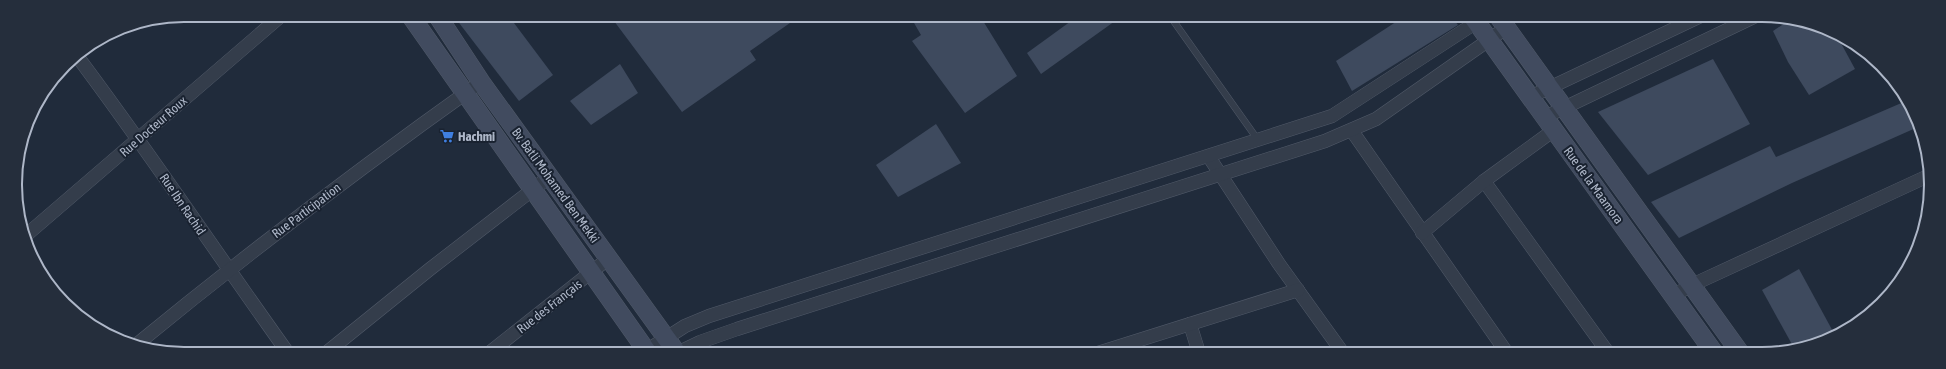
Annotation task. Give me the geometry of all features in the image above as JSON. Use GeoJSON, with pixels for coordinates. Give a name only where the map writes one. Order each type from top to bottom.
{"type":"FeatureCollection","features":[{"type":"Feature","properties":{"kind":"street","name":"Rue Docteur Roux"},"geometry":{"type":"LineString","coordinates":[[30,233],[274,22]]}},
{"type":"Feature","properties":{"kind":"street","name":"Bv. Batli Mohamed Ben Mekki"},"geometry":{"type":"LineString","coordinates":[[415,22],[643,347]]}},
{"type":"Feature","properties":{"kind":"street","name":"Bv. Batli Mohamed Ben Mekki"},"geometry":{"type":"LineString","coordinates":[[442,22],[481,82],[673,347]]}},
{"type":"Feature","properties":{"kind":"street"},"geometry":{"type":"LineString","coordinates":[[654,347],[685,326],[710,316],[1320,121],[1342,112],[1472,22]]}},
{"type":"Feature","properties":{"kind":"street","name":"Rue de la Maamora"},"geometry":{"type":"LineString","coordinates":[[1480,22],[1489,40],[1710,347]]}},
{"type":"Feature","properties":{"kind":"street"},"geometry":{"type":"LineString","coordinates":[[690,347],[737,329],[1326,141],[1352,131],[1376,118],[1489,40],[1502,22]]}},
{"type":"Feature","properties":{"kind":"street","name":"Rue de la Maamora"},"geometry":{"type":"LineString","coordinates":[[1502,22],[1736,347]]}},
{"type":"Feature","properties":{"kind":"street"},"geometry":{"type":"LineString","coordinates":[[1530,97],[1688,22]]}},
{"type":"Feature","properties":{"kind":"street"},"geometry":{"type":"LineString","coordinates":[[1422,233],[1484,181],[1564,108],[1743,22]]}},
{"type":"Feature","properties":{"kind":"street","name":"Rue Ibn Rachid"},"geometry":{"type":"LineString","coordinates":[[80,60],[138,138],[228,270],[284,347]]}},
{"type":"Feature","properties":{"kind":"street","name":"Rue Participation"},"geometry":{"type":"LineString","coordinates":[[141,341],[228,270],[481,82]]}},
{"type":"Feature","properties":{"kind":"street"},"geometry":{"type":"LineString","coordinates":[[1352,131],[1503,347]]}},
{"type":"Feature","properties":{"kind":"street"},"geometry":{"type":"LineString","coordinates":[[1208,157],[1298,290],[1339,347]]}},
{"type":"Feature","properties":{"kind":"street"},"geometry":{"type":"LineString","coordinates":[[333,347],[430,269],[549,177]]}},
{"type":"Feature","properties":{"kind":"street"},"geometry":{"type":"LineString","coordinates":[[1674,295],[1692,285],[1924,178]]}},
{"type":"Feature","properties":{"kind":"street"},"geometry":{"type":"LineString","coordinates":[[1484,181],[1605,347]]}},
{"type":"Feature","properties":{"kind":"street","name":"Rue des Français"},"geometry":{"type":"LineString","coordinates":[[497,347],[609,258]]}},
{"type":"Feature","properties":{"kind":"street"},"geometry":{"type":"LineString","coordinates":[[1117,347],[1298,290]]}},
{"type":"Feature","properties":{"kind":"street"},"geometry":{"type":"LineString","coordinates":[[1190,324],[1197,347]]}},
{"type":"Feature","properties":{"kind":"lane"},"geometry":{"type":"LineString","coordinates":[[1174,22],[1258,141]]}},
{"type":"Feature","properties":{"kind":"building"},"geometry":{"type":"Polygon","coordinates":[[[458,22],[513,22],[553,75],[519,101],[458,22]]]}},
{"type":"Feature","properties":{"kind":"building"},"geometry":{"type":"Polygon","coordinates":[[[615,22],[791,22],[750,51],[756,60],[682,112],[615,22]]]}},
{"type":"Feature","properties":{"kind":"building"},"geometry":{"type":"Polygon","coordinates":[[[913,22],[984,22],[1017,76],[965,113],[912,41],[921,35],[913,22]]]}},
{"type":"Feature","properties":{"kind":"building"},"geometry":{"type":"Polygon","coordinates":[[[1070,22],[1114,22],[1041,74],[1027,53],[1070,22]]]}},
{"type":"Feature","properties":{"kind":"building"},"geometry":{"type":"Polygon","coordinates":[[[1396,22],[1456,22],[1458,25],[1352,91],[1336,61],[1396,22]]]}},
{"type":"Feature","properties":{"kind":"building"},"geometry":{"type":"Polygon","coordinates":[[[1785,23],[1824,34],[1841,43],[1855,69],[1809,95],[1788,62],[1773,31],[1785,23]]]}},
{"type":"Feature","properties":{"kind":"building"},"geometry":{"type":"Polygon","coordinates":[[[1713,59],[1750,124],[1648,175],[1598,112],[1713,59]]]}},
{"type":"Feature","properties":{"kind":"building"},"geometry":{"type":"Polygon","coordinates":[[[620,64],[638,93],[591,125],[570,101],[620,64]]]}},
{"type":"Feature","properties":{"kind":"building"},"geometry":{"type":"Polygon","coordinates":[[[1902,103],[1914,129],[1792,183],[1679,238],[1651,202],[1770,146],[1776,157],[1902,103]]]}},
{"type":"Feature","properties":{"kind":"building"},"geometry":{"type":"Polygon","coordinates":[[[936,124],[961,163],[898,197],[876,165],[936,124]]]}},
{"type":"Feature","properties":{"kind":"building"},"geometry":{"type":"Polygon","coordinates":[[[1799,269],[1832,330],[1824,335],[1792,344],[1762,290],[1799,269]]]}},
{"type":"Feature","properties":{"kind":"place","name":"Hachmi"},"geometry":{"type":"Point","coordinates":[447,136]}}]}
